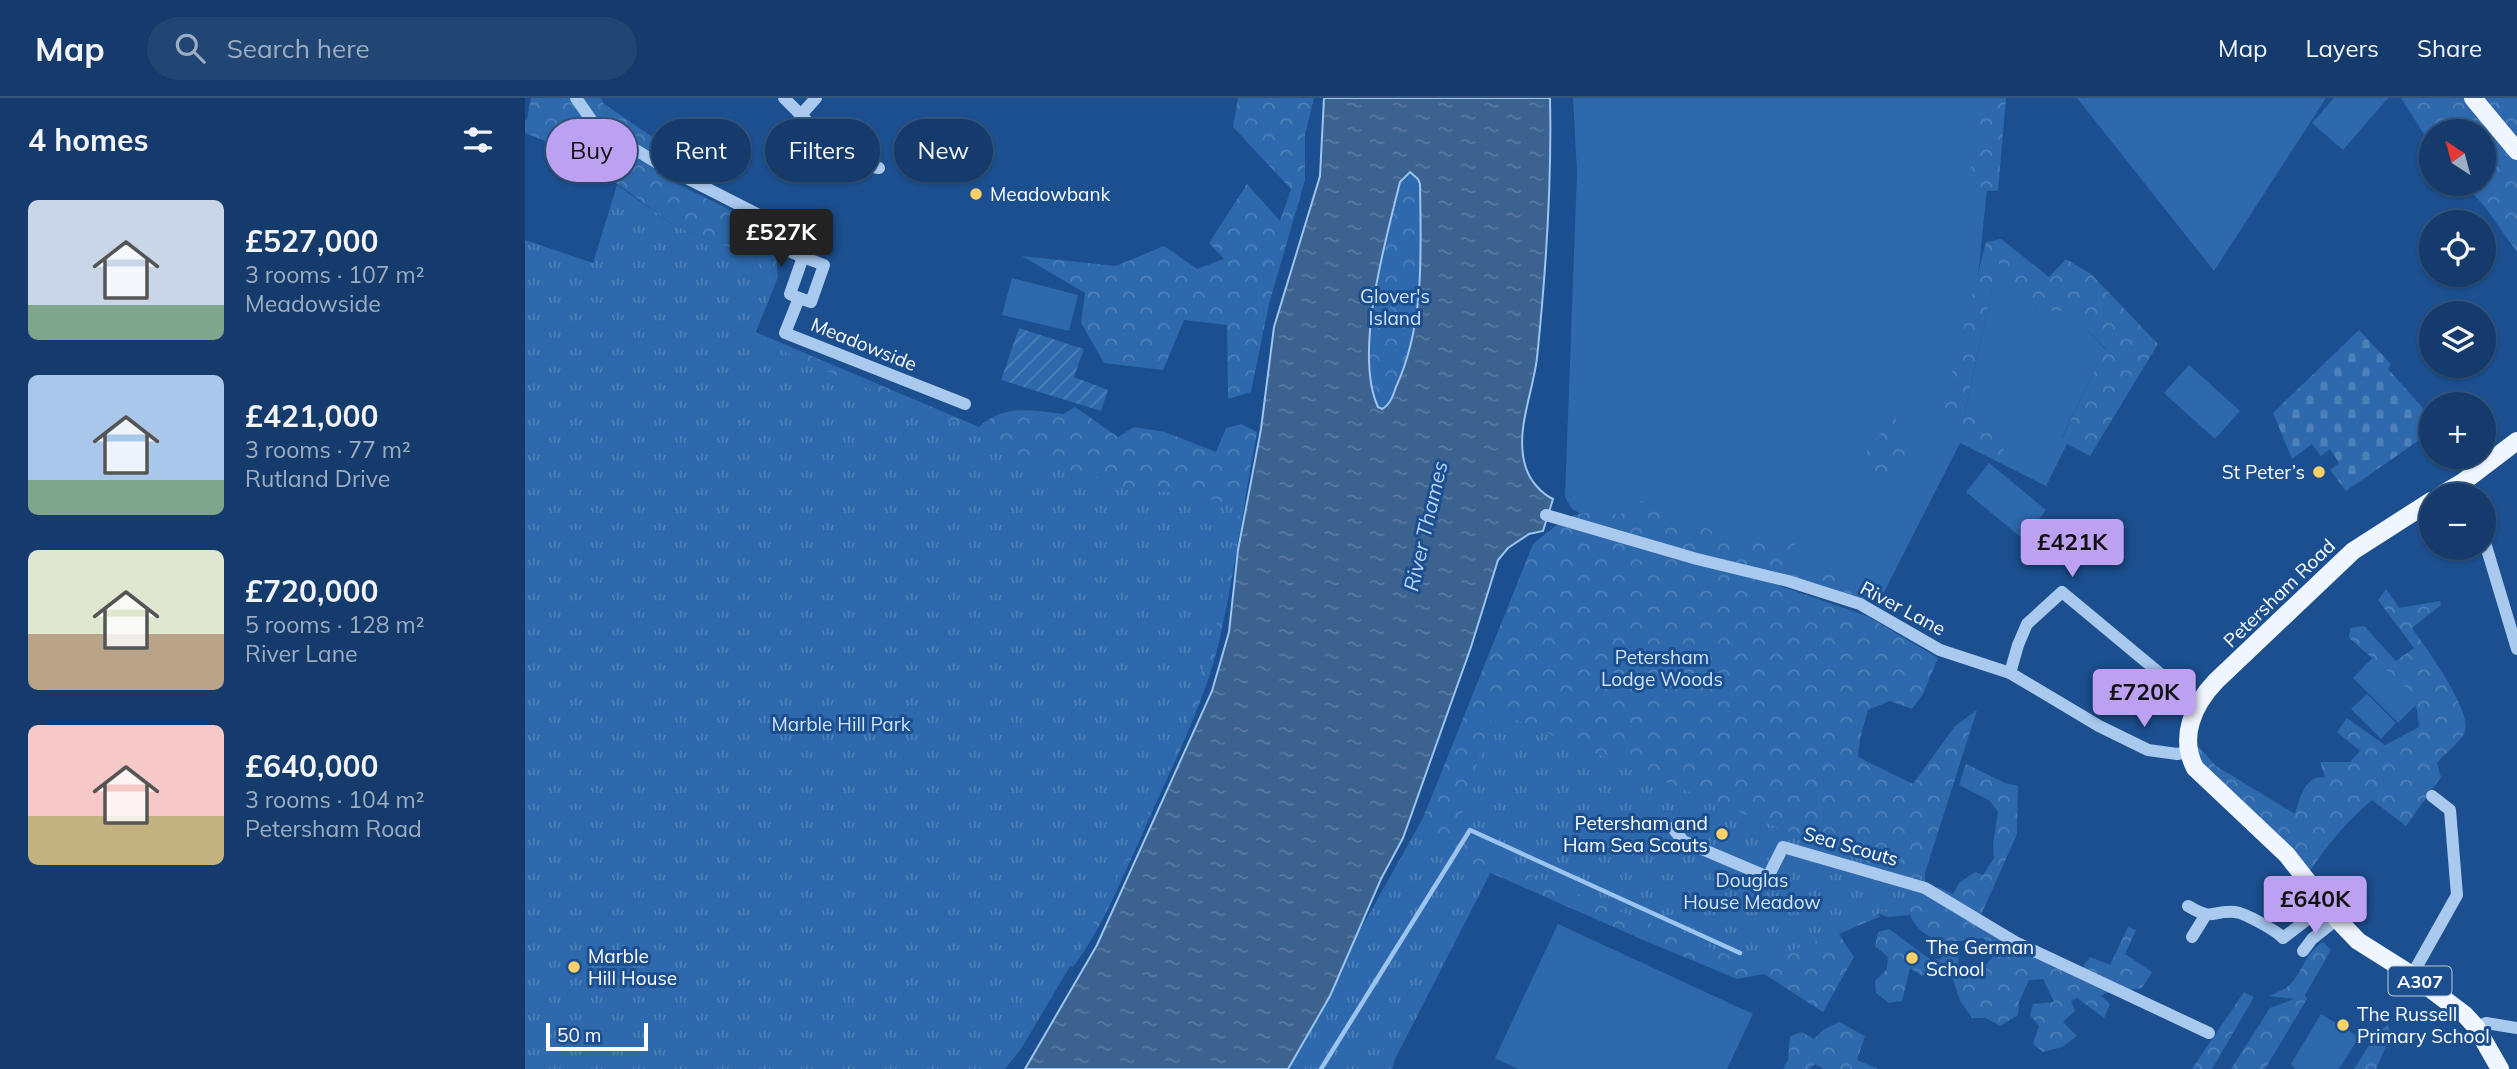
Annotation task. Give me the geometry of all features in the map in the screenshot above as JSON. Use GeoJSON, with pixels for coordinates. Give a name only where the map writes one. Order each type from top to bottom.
{"type":"FeatureCollection","features":[{"type":"Feature","properties":{"kind":"main road"},"geometry":{"type":"LineString","coordinates":[[2473,98],[2517,151]]}},
{"type":"Feature","properties":{"kind":"main road"},"geometry":{"type":"LineString","coordinates":[[2472,483],[2517,441]]}},
{"type":"Feature","properties":{"kind":"main road","name":"Petersham Road"},"geometry":{"type":"LineString","coordinates":[[2187,752],[2193,714],[2215,681],[2353,551],[2419,509]]}},
{"type":"Feature","properties":{"kind":"main road","name":"A307"},"geometry":{"type":"LineString","coordinates":[[2187,752],[2195,768],[2287,855],[2358,941],[2412,975],[2465,1015],[2476,1027],[2500,1069]]}},
{"type":"Feature","properties":{"kind":"street","name":"Meadowside"},"geometry":{"type":"LineString","coordinates":[[576,98],[594,124],[657,163],[763,217],[779,247],[824,265],[811,302],[790,295],[803,257]]}},
{"type":"Feature","properties":{"kind":"street"},"geometry":{"type":"LineString","coordinates":[[784,98],[803,119]]}},
{"type":"Feature","properties":{"kind":"street"},"geometry":{"type":"LineString","coordinates":[[800,116],[816,98]]}},
{"type":"Feature","properties":{"kind":"street","name":"Meadowside"},"geometry":{"type":"LineString","coordinates":[[799,298],[785,333],[965,404]]}},
{"type":"Feature","properties":{"kind":"street","name":"River Lane"},"geometry":{"type":"LineString","coordinates":[[1546,515],[1860,604],[1940,650],[2010,673],[2099,726],[2148,750],[2177,754],[2187,752]]}},
{"type":"Feature","properties":{"kind":"street"},"geometry":{"type":"LineString","coordinates":[[2490,560],[2517,649]]}},
{"type":"Feature","properties":{"kind":"street"},"geometry":{"type":"LineString","coordinates":[[2010,673],[2027,624],[2062,592],[2163,676]]}},
{"type":"Feature","properties":{"kind":"street"},"geometry":{"type":"LineString","coordinates":[[2412,975],[2458,892],[2450,810],[2432,796]]}},
{"type":"Feature","properties":{"kind":"street","name":"Sea Scouts"},"geometry":{"type":"LineString","coordinates":[[1673,828],[1683,841],[1768,877],[1783,847],[1925,888],[2015,942],[2209,1033]]}},
{"type":"Feature","properties":{"kind":"street"},"geometry":{"type":"LineString","coordinates":[[2188,906],[2205,916],[2237,912],[2277,932],[2283,938],[2332,912]]}},
{"type":"Feature","properties":{"kind":"street"},"geometry":{"type":"LineString","coordinates":[[2303,951],[2332,912]]}},
{"type":"Feature","properties":{"kind":"street"},"geometry":{"type":"LineString","coordinates":[[2192,937],[2205,916]]}},
{"type":"Feature","properties":{"kind":"street"},"geometry":{"type":"LineString","coordinates":[[2476,1027],[2486,1023],[2517,1028]]}},
{"type":"Feature","properties":{"kind":"green space"},"geometry":{"type":"Polygon","coordinates":[[[531,98],[601,98],[604,104],[626,119],[546,119],[546,141],[525,133],[531,98]]]}},
{"type":"Feature","properties":{"kind":"green space"},"geometry":{"type":"Polygon","coordinates":[[[1238,98],[1314,98],[1305,135],[1305,180],[1269,304],[1251,392],[1228,399],[1227,325],[1184,320],[1163,370],[1104,363],[1081,323],[1085,293],[1022,256],[1116,266],[1164,246],[1197,269],[1224,259],[1209,243],[1247,184],[1280,221],[1291,189],[1233,127],[1238,98]]]}},
{"type":"Feature","properties":{"kind":"green space"},"geometry":{"type":"Polygon","coordinates":[[[1573,98],[1996,98],[1980,258],[1958,408],[1965,412],[1998,261],[2038,310],[2069,310],[2105,349],[2062,437],[2067,444],[2046,486],[1960,443],[1879,602],[1798,573],[1587,517],[1572,509],[1565,497],[1577,173],[1573,98]]]}},
{"type":"Feature","properties":{"kind":"green space"},"geometry":{"type":"Polygon","coordinates":[[[1975,98],[2006,98],[1998,191],[1967,190],[1980,121],[1975,98]]]}},
{"type":"Feature","properties":{"kind":"green space"},"geometry":{"type":"Polygon","coordinates":[[[2077,98],[2326,98],[2214,271],[2077,98]]]}},
{"type":"Feature","properties":{"kind":"green space"},"geometry":{"type":"Polygon","coordinates":[[[2334,98],[2388,98],[2343,150],[2312,123],[2334,98]]]}},
{"type":"Feature","properties":{"kind":"green space"},"geometry":{"type":"Polygon","coordinates":[[[2401,98],[2517,98],[2517,252],[2496,222],[2496,210],[2487,210],[2475,196],[2496,196],[2496,119],[2419,119],[2419,126],[2401,98]]]}},
{"type":"Feature","properties":{"kind":"green space"},"geometry":{"type":"Polygon","coordinates":[[[637,127],[651,136],[651,182],[674,182],[756,223],[776,257],[778,277],[751,257],[675,226],[615,182],[637,182],[637,127]]]}},
{"type":"Feature","properties":{"kind":"green space","name":"Glover's Island"},"geometry":{"type":"Polygon","coordinates":[[[1410,172],[1420,184],[1417,313],[1405,363],[1391,400],[1382,410],[1373,392],[1371,377],[1369,344],[1372,304],[1400,182],[1410,172]]]}},
{"type":"Feature","properties":{"kind":"green space","name":"Marble Hill Park"},"geometry":{"type":"Polygon","coordinates":[[[617,185],[675,226],[751,257],[778,277],[755,334],[785,352],[851,382],[968,427],[992,444],[1050,466],[1091,475],[1129,489],[1167,492],[1240,505],[1216,629],[1174,755],[1128,856],[1079,951],[1021,1049],[1005,1069],[525,1069],[525,240],[593,263],[617,185]]]}},
{"type":"Feature","properties":{"kind":"green space"},"geometry":{"type":"Polygon","coordinates":[[[2001,239],[2049,277],[2066,259],[2091,274],[2158,344],[2090,456],[2067,444],[2062,438],[2105,348],[2069,311],[2038,310],[1998,262],[1965,411],[2007,435],[2001,463],[1960,442],[1943,408],[1986,242],[2001,239]]]}},
{"type":"Feature","properties":{"kind":"green space"},"geometry":{"type":"Polygon","coordinates":[[[1012,278],[1078,295],[1069,331],[1002,315],[1012,278]]]}},
{"type":"Feature","properties":{"kind":"green space"},"geometry":{"type":"Polygon","coordinates":[[[1019,328],[1084,349],[1074,377],[1108,390],[1101,411],[1001,380],[1019,328]]]}},
{"type":"Feature","properties":{"kind":"green space"},"geometry":{"type":"Polygon","coordinates":[[[2359,330],[2391,364],[2388,369],[2419,404],[2419,440],[2346,491],[2330,470],[2339,463],[2330,449],[2321,456],[2312,444],[2292,459],[2273,413],[2359,330]]]}},
{"type":"Feature","properties":{"kind":"green space"},"geometry":{"type":"Polygon","coordinates":[[[753,331],[979,427],[998,414],[1030,410],[1064,414],[1075,407],[1118,437],[1134,427],[1165,432],[1216,452],[1226,428],[1241,424],[1257,432],[1225,616],[1204,691],[1185,740],[1111,903],[1073,967],[1056,958],[753,331]]]}},
{"type":"Feature","properties":{"kind":"green space"},"geometry":{"type":"Polygon","coordinates":[[[2189,365],[2240,411],[2215,439],[2164,393],[2189,365]]]}},
{"type":"Feature","properties":{"kind":"green space"},"geometry":{"type":"Polygon","coordinates":[[[1894,416],[1912,449],[1879,493],[1857,464],[1894,416]]]}},
{"type":"Feature","properties":{"kind":"green space"},"geometry":{"type":"Polygon","coordinates":[[[1989,463],[2046,510],[2023,539],[1966,492],[1989,463]]]}},
{"type":"Feature","properties":{"kind":"green space","name":"Petersham Lodge Woods"},"geometry":{"type":"Polygon","coordinates":[[[1635,499],[1716,532],[1794,537],[1798,573],[1838,571],[1872,606],[1600,524],[1867,616],[1938,658],[1923,694],[1912,709],[1890,701],[1868,710],[1858,757],[1913,784],[1955,726],[1977,710],[1925,873],[1925,888],[1928,892],[1938,887],[1953,894],[1959,883],[1975,872],[1983,875],[1994,858],[1993,844],[1998,812],[1990,801],[1959,785],[1966,764],[2005,783],[2018,786],[2017,834],[1977,924],[2077,976],[2090,957],[2110,965],[2128,927],[2136,930],[2125,954],[2152,972],[2142,988],[2101,996],[2110,1004],[2104,1018],[2077,998],[2071,1001],[2075,1011],[2063,1022],[2077,1036],[2062,1047],[2043,1052],[2033,1044],[2039,1026],[2030,1015],[2033,1004],[2054,1002],[2043,979],[2029,980],[2019,1002],[2018,1015],[2000,1026],[1986,1018],[1972,1018],[1960,1001],[1953,979],[1936,969],[1933,973],[1922,976],[1910,968],[1902,1001],[1889,1003],[1876,993],[1875,981],[1887,969],[1888,957],[1875,946],[1878,932],[1889,929],[1931,960],[1941,959],[1942,948],[1959,950],[1958,969],[1981,979],[1986,965],[1996,952],[1983,938],[1941,940],[1923,932],[1910,915],[1887,917],[1845,900],[1881,916],[1839,934],[1854,957],[1823,1012],[1764,974],[1737,979],[1468,863],[1423,818],[1533,544],[1572,516],[1591,513],[1620,515],[1635,499]]]}},
{"type":"Feature","properties":{"kind":"green space"},"geometry":{"type":"Polygon","coordinates":[[[2386,589],[2399,608],[2440,601],[2441,605],[2412,628],[2456,697],[2466,725],[2464,734],[2437,763],[2441,777],[2406,826],[2372,800],[2338,833],[2310,871],[2203,767],[2198,757],[2198,746],[2216,766],[2295,814],[2308,784],[2312,780],[2325,777],[2320,762],[2350,762],[2360,751],[2337,732],[2347,718],[2385,745],[2419,727],[2417,710],[2409,690],[2349,638],[2350,628],[2364,626],[2396,661],[2414,648],[2378,600],[2386,589]]]}},
{"type":"Feature","properties":{"kind":"green space"},"geometry":{"type":"Polygon","coordinates":[[[2376,654],[2422,699],[2398,723],[2353,678],[2376,654]]]}},
{"type":"Feature","properties":{"kind":"green space"},"geometry":{"type":"Polygon","coordinates":[[[2367,694],[2396,723],[2381,739],[2351,709],[2367,694]]]}},
{"type":"Feature","properties":{"kind":"green space","name":"Douglas House Meadow"},"geometry":{"type":"Polygon","coordinates":[[[1494,711],[1921,884],[1890,908],[1816,941],[1752,965],[1475,852],[1455,834],[1494,711]]]}},
{"type":"Feature","properties":{"kind":"green space"},"geometry":{"type":"Polygon","coordinates":[[[1423,818],[1468,862],[1491,872],[1392,1069],[1282,1069],[1423,818]]]}},
{"type":"Feature","properties":{"kind":"green space"},"geometry":{"type":"Polygon","coordinates":[[[1558,924],[1753,1014],[1727,1069],[1518,1069],[1495,1058],[1558,924]]]}},
{"type":"Feature","properties":{"kind":"green space"},"geometry":{"type":"Polygon","coordinates":[[[2323,942],[2331,950],[2305,995],[2307,999],[2265,1069],[2231,1069],[2270,1008],[2294,999],[2269,996],[2292,983],[2311,952],[2323,942]]]}},
{"type":"Feature","properties":{"kind":"green space"},"geometry":{"type":"Polygon","coordinates":[[[2244,992],[2254,997],[2212,1069],[2192,1069],[2244,992]]]}},
{"type":"Feature","properties":{"kind":"green space"},"geometry":{"type":"Polygon","coordinates":[[[2321,1014],[2359,1037],[2339,1069],[2295,1069],[2291,1064],[2321,1014]]]}},
{"type":"Feature","properties":{"kind":"green space"},"geometry":{"type":"Polygon","coordinates":[[[1839,1022],[1865,1036],[1857,1060],[1878,1069],[1824,1069],[1815,1064],[1809,1069],[1783,1069],[1788,1060],[1790,1036],[1802,1032],[1814,1039],[1823,1030],[1839,1022]]]}},
{"type":"Feature","properties":{"kind":"green space"},"geometry":{"type":"Polygon","coordinates":[[[2388,1025],[2391,1034],[2376,1069],[2354,1069],[2378,1031],[2388,1025]]]}},
{"type":"Feature","properties":{"kind":"water","name":"River Thames"},"geometry":{"type":"Polygon","coordinates":[[[1324,98],[1550,98],[1549,196],[1543,293],[1537,358],[1522,441],[1530,478],[1553,499],[1543,531],[1529,534],[1508,548],[1498,560],[1471,647],[1403,838],[1381,879],[1330,996],[1288,1069],[1025,1069],[1097,945],[1212,691],[1229,632],[1238,550],[1261,429],[1274,327],[1320,176],[1324,98]],[[1410,172],[1400,182],[1374,296],[1369,357],[1371,384],[1378,407],[1382,409],[1391,400],[1405,363],[1417,313],[1420,262],[1418,179],[1410,172]]]}},
{"type":"Feature","properties":{"kind":"waterway"},"geometry":{"type":"LineString","coordinates":[[1321,1069],[1470,830],[1740,953]]}},
{"type":"Feature","properties":{"kind":"place","name":"Meadowbank"},"geometry":{"type":"Point","coordinates":[976,194]}},
{"type":"Feature","properties":{"kind":"place","name":"St Peter’s"},"geometry":{"type":"Point","coordinates":[2319,472]}},
{"type":"Feature","properties":{"kind":"place","name":"Petersham and Ham Sea Scouts"},"geometry":{"type":"Point","coordinates":[1722,834]}},
{"type":"Feature","properties":{"kind":"place","name":"The German School"},"geometry":{"type":"Point","coordinates":[1912,958]}},
{"type":"Feature","properties":{"kind":"place","name":"Marble Hill House"},"geometry":{"type":"Point","coordinates":[574,967]}},
{"type":"Feature","properties":{"kind":"place","name":"The Russell Primary School"},"geometry":{"type":"Point","coordinates":[2343,1025]}}]}
